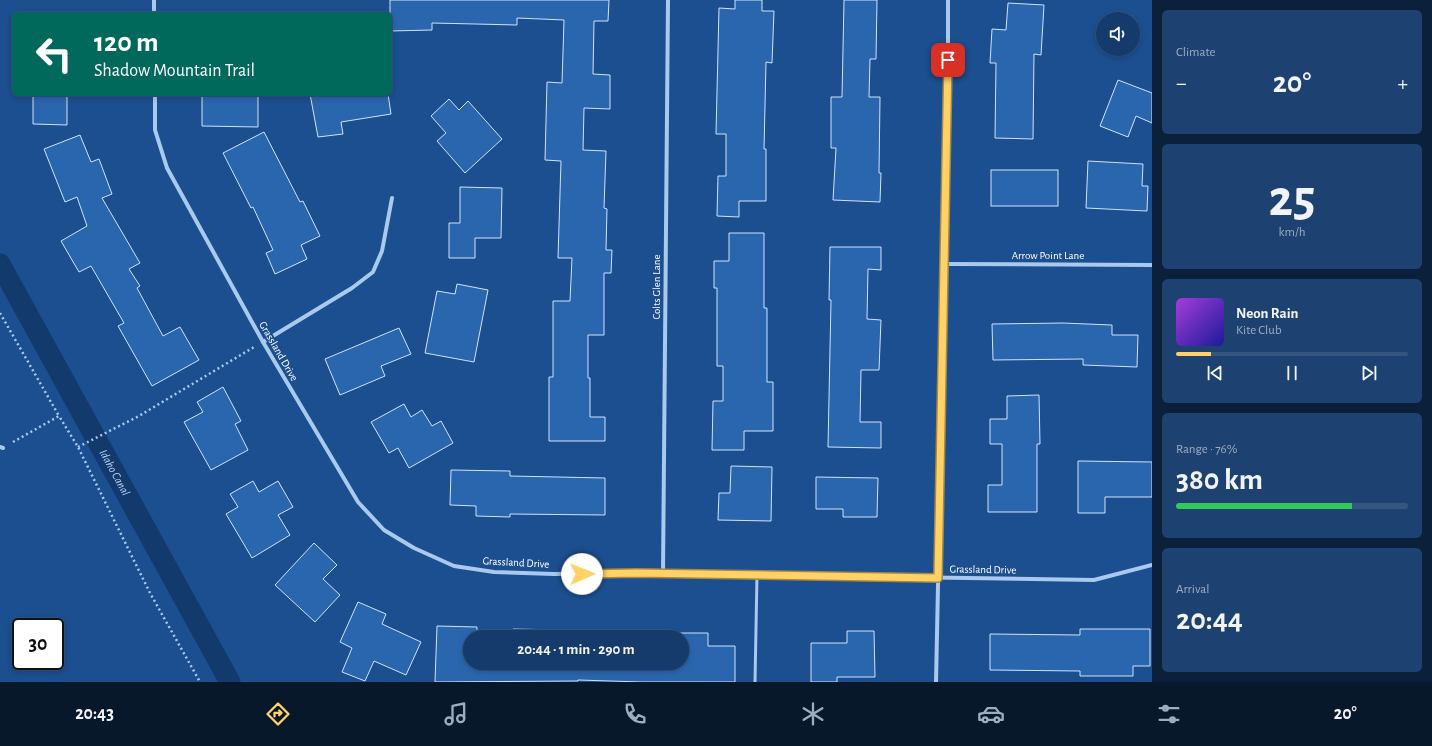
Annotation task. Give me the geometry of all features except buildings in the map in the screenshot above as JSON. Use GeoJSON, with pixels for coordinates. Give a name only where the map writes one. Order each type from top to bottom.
{"type":"FeatureCollection","features":[{"type":"Feature","properties":{"kind":"street"},"geometry":{"type":"LineString","coordinates":[[154,0],[154,12]]}},
{"type":"Feature","properties":{"kind":"street","name":"Colts Glen Lane"},"geometry":{"type":"LineString","coordinates":[[663,573],[668,0]]}},
{"type":"Feature","properties":{"kind":"street"},"geometry":{"type":"LineString","coordinates":[[936,682],[948,0]]}},
{"type":"Feature","properties":{"kind":"street","name":"Grassland Drive"},"geometry":{"type":"LineString","coordinates":[[155,96],[156,130],[166,168],[263,342],[358,502],[384,530],[414,548],[454,566],[494,572],[554,574],[663,573],[1094,580],[1152,565]]}},
{"type":"Feature","properties":{"kind":"street"},"geometry":{"type":"LineString","coordinates":[[263,342],[352,288],[373,272],[382,251],[392,198]]}},
{"type":"Feature","properties":{"kind":"street","name":"Arrow Point Lane"},"geometry":{"type":"LineString","coordinates":[[944,264],[1152,265]]}},
{"type":"Feature","properties":{"kind":"lane"},"geometry":{"type":"LineString","coordinates":[[756,682],[757,575]]}},
{"type":"Feature","properties":{"kind":"path"},"geometry":{"type":"LineString","coordinates":[[0,313],[78,447],[150,593],[200,682]]}},
{"type":"Feature","properties":{"kind":"path"},"geometry":{"type":"LineString","coordinates":[[78,447],[138,416],[263,342]]}},
{"type":"Feature","properties":{"kind":"path"},"geometry":{"type":"LineString","coordinates":[[1,447],[59,416]]}},
{"type":"Feature","properties":{"kind":"waterway","name":"Idaho Canal"},"geometry":{"type":"LineString","coordinates":[[0,264],[230,682]]}},
{"type":"Feature","properties":{"kind":"route"},"geometry":{"type":"LineString","coordinates":[[582,574],[636,573],[837,575],[938,578],[948,60]]}}]}
